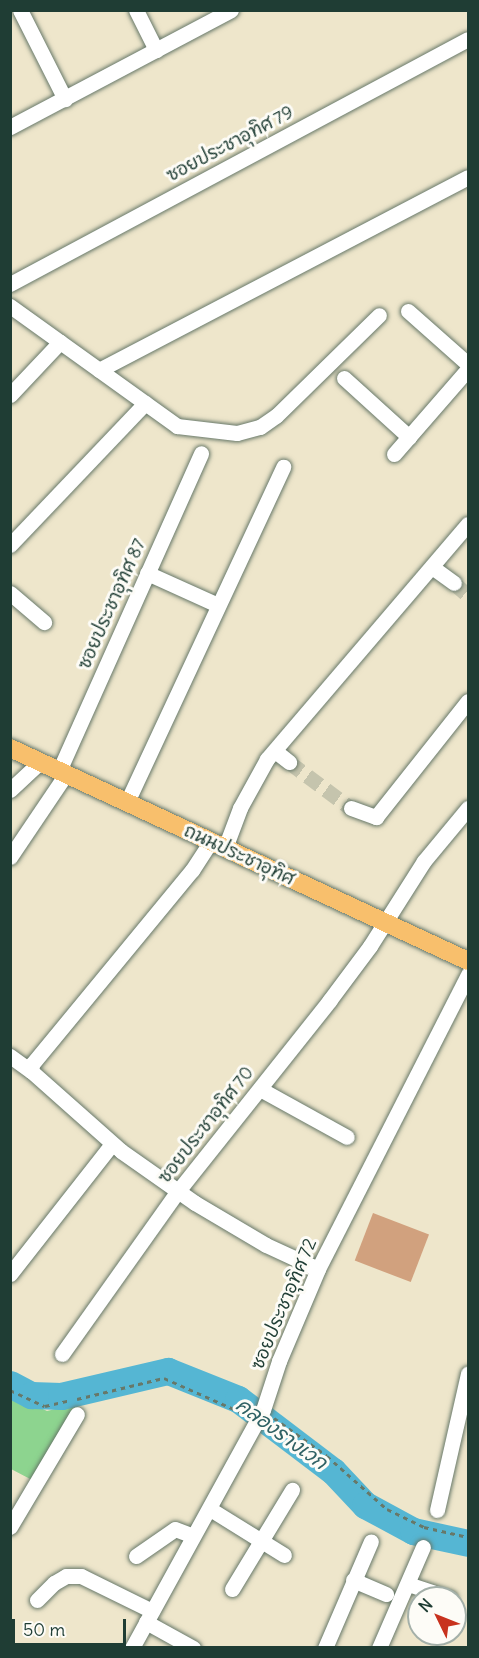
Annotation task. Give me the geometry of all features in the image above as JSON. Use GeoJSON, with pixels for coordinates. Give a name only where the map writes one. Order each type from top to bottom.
{"type":"FeatureCollection","features":[{"type":"Feature","properties":{"kind":"main road","name":"ถนนประชาอุทิศ"},"geometry":{"type":"LineString","coordinates":[[10,748],[468,961]]}},
{"type":"Feature","properties":{"kind":"street"},"geometry":{"type":"LineString","coordinates":[[20,10],[65,99]]}},
{"type":"Feature","properties":{"kind":"street"},"geometry":{"type":"LineString","coordinates":[[136,10],[156,50]]}},
{"type":"Feature","properties":{"kind":"street"},"geometry":{"type":"LineString","coordinates":[[10,127],[231,10]]}},
{"type":"Feature","properties":{"kind":"street","name":"ซอยประชาอุทิศ 79"},"geometry":{"type":"LineString","coordinates":[[10,284],[468,39]]}},
{"type":"Feature","properties":{"kind":"street"},"geometry":{"type":"LineString","coordinates":[[99,370],[468,177]]}},
{"type":"Feature","properties":{"kind":"street"},"geometry":{"type":"LineString","coordinates":[[10,306],[177,426],[237,433],[260,427],[276,416],[379,315]]}},
{"type":"Feature","properties":{"kind":"street"},"geometry":{"type":"LineString","coordinates":[[408,311],[468,364]]}},
{"type":"Feature","properties":{"kind":"street"},"geometry":{"type":"LineString","coordinates":[[10,395],[60,342]]}},
{"type":"Feature","properties":{"kind":"street"},"geometry":{"type":"LineString","coordinates":[[394,454],[468,369]]}},
{"type":"Feature","properties":{"kind":"street"},"geometry":{"type":"LineString","coordinates":[[344,378],[410,437]]}},
{"type":"Feature","properties":{"kind":"street"},"geometry":{"type":"LineString","coordinates":[[10,545],[145,403]]}},
{"type":"Feature","properties":{"kind":"street","name":"ซอยประชาอุทิศ 87"},"geometry":{"type":"LineString","coordinates":[[10,857],[62,772],[201,453]]}},
{"type":"Feature","properties":{"kind":"street"},"geometry":{"type":"LineString","coordinates":[[127,802],[283,467]]}},
{"type":"Feature","properties":{"kind":"street"},"geometry":{"type":"LineString","coordinates":[[31,1071],[32,1064],[192,870],[218,845],[251,784],[275,751],[468,524]]}},
{"type":"Feature","properties":{"kind":"street"},"geometry":{"type":"LineString","coordinates":[[432,567],[454,583]]}},
{"type":"Feature","properties":{"kind":"street"},"geometry":{"type":"LineString","coordinates":[[147,573],[218,605]]}},
{"type":"Feature","properties":{"kind":"street"},"geometry":{"type":"LineString","coordinates":[[10,593],[44,622]]}},
{"type":"Feature","properties":{"kind":"street"},"geometry":{"type":"LineString","coordinates":[[351,808],[376,817],[468,701]]}},
{"type":"Feature","properties":{"kind":"street"},"geometry":{"type":"LineString","coordinates":[[275,751],[289,762]]}},
{"type":"Feature","properties":{"kind":"street"},"geometry":{"type":"LineString","coordinates":[[10,790],[40,762]]}},
{"type":"Feature","properties":{"kind":"street","name":"ซอยประชาอุทิศ 70"},"geometry":{"type":"LineString","coordinates":[[62,1354],[178,1191],[260,1089],[385,923],[424,861],[467,813]]}},
{"type":"Feature","properties":{"kind":"street","name":"ซอยประชาอุทิศ 72"},"geometry":{"type":"LineString","coordinates":[[132,1647],[257,1421],[279,1360],[318,1269],[468,974]]}},
{"type":"Feature","properties":{"kind":"street"},"geometry":{"type":"LineString","coordinates":[[10,1056],[31,1071],[112,1143],[178,1191],[266,1245],[318,1269]]}},
{"type":"Feature","properties":{"kind":"street"},"geometry":{"type":"LineString","coordinates":[[260,1089],[347,1137]]}},
{"type":"Feature","properties":{"kind":"street"},"geometry":{"type":"LineString","coordinates":[[10,1274],[112,1143]]}},
{"type":"Feature","properties":{"kind":"street"},"geometry":{"type":"LineString","coordinates":[[436,1510],[468,1381]]}},
{"type":"Feature","properties":{"kind":"street"},"geometry":{"type":"LineString","coordinates":[[10,1527],[77,1414]]}},
{"type":"Feature","properties":{"kind":"street"},"geometry":{"type":"LineString","coordinates":[[232,1589],[292,1490]]}},
{"type":"Feature","properties":{"kind":"street"},"geometry":{"type":"LineString","coordinates":[[210,1509],[284,1555]]}},
{"type":"Feature","properties":{"kind":"street"},"geometry":{"type":"LineString","coordinates":[[136,1556],[175,1530],[193,1536]]}},
{"type":"Feature","properties":{"kind":"street"},"geometry":{"type":"LineString","coordinates":[[325,1647],[370,1541]]}},
{"type":"Feature","properties":{"kind":"street"},"geometry":{"type":"LineString","coordinates":[[379,1647],[423,1547]]}},
{"type":"Feature","properties":{"kind":"street"},"geometry":{"type":"LineString","coordinates":[[37,1600],[66,1576],[81,1576],[193,1647]]}},
{"type":"Feature","properties":{"kind":"street"},"geometry":{"type":"LineString","coordinates":[[353,1580],[386,1594]]}},
{"type":"Feature","properties":{"kind":"street"},"geometry":{"type":"LineString","coordinates":[[408,1584],[414,1586]]}},
{"type":"Feature","properties":{"kind":"path"},"geometry":{"type":"LineString","coordinates":[[10,1390],[45,1406],[164,1378],[235,1407],[257,1421],[327,1456],[387,1509],[424,1527],[468,1537]]}},
{"type":"Feature","properties":{"kind":"green space"},"geometry":{"type":"Polygon","coordinates":[[[11,1394],[47,1411],[80,1403],[34,1481],[11,1469],[11,1394]]]}},
{"type":"Feature","properties":{"kind":"building"},"geometry":{"type":"Polygon","coordinates":[[[373,1213],[429,1235],[411,1282],[355,1261],[373,1213]]]}},
{"type":"Feature","properties":{"kind":"waterway","name":"คลองรางเวก"},"geometry":{"type":"LineString","coordinates":[[10,1384],[31,1395],[61,1396],[168,1371],[238,1399],[333,1471],[365,1505],[413,1531],[468,1543]]}},
{"type":"Feature","properties":{"kind":"tunnel"},"geometry":{"type":"LineString","coordinates":[[454,583],[468,595]]}},
{"type":"Feature","properties":{"kind":"tunnel"},"geometry":{"type":"LineString","coordinates":[[289,762],[351,808]]}}]}
